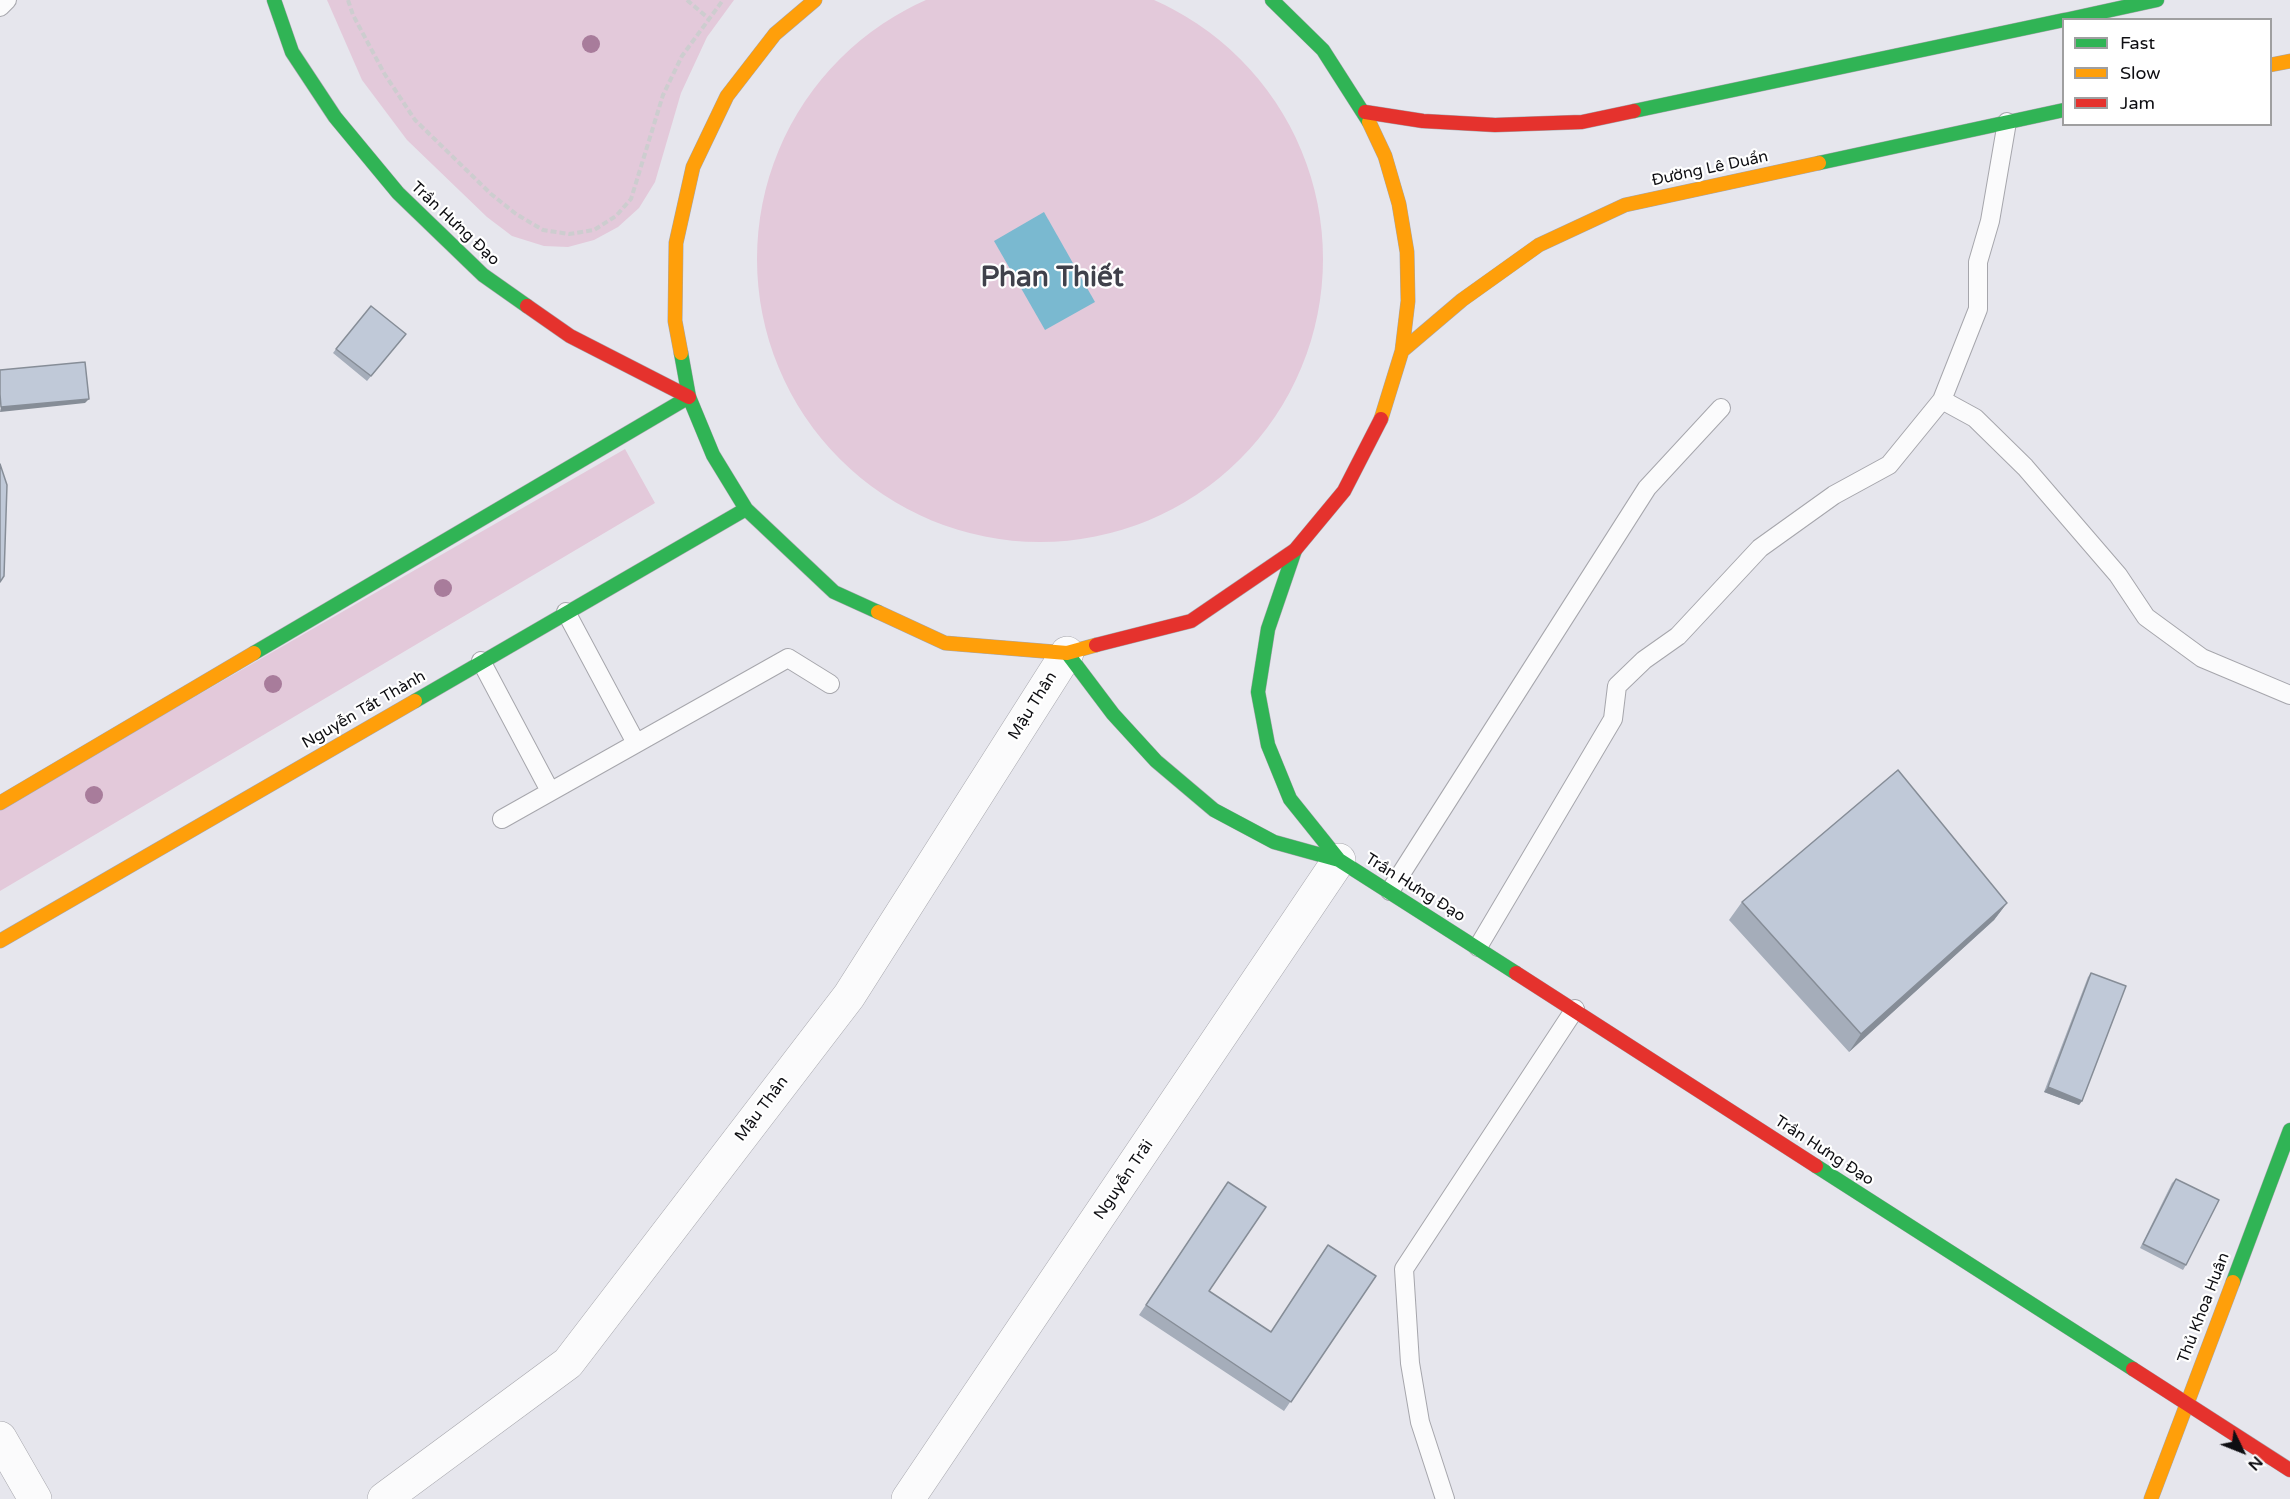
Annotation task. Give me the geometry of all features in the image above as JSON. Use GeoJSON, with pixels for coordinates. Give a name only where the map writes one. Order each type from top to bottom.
{"type":"FeatureCollection","features":[{"type":"Feature","properties":{"kind":"main road","name":"Trần Hưng Đạo"},"geometry":{"type":"LineString","coordinates":[[274,0],[292,52],[335,117],[398,193],[483,275],[570,336],[689,397]]}},
{"type":"Feature","properties":{"kind":"main road"},"geometry":{"type":"LineString","coordinates":[[815,0],[775,34],[727,96],[693,167],[676,243],[675,321],[689,397],[713,455],[746,509],[834,592],[945,643],[1067,653],[1191,621],[1295,550],[1344,491],[1380,424],[1402,351],[1408,302],[1407,252],[1399,204],[1388,166],[1365,112],[1323,50],[1272,0]]}},
{"type":"Feature","properties":{"kind":"main road"},"geometry":{"type":"LineString","coordinates":[[2073,18],[2157,0]]}},
{"type":"Feature","properties":{"kind":"main road"},"geometry":{"type":"LineString","coordinates":[[1365,112],[1423,121],[1496,125],[1582,122],[2062,20]]}},
{"type":"Feature","properties":{"kind":"main road"},"geometry":{"type":"LineString","coordinates":[[2272,65],[2290,61]]}},
{"type":"Feature","properties":{"kind":"main road","name":"Đường Lê Duẩn"},"geometry":{"type":"LineString","coordinates":[[1402,351],[1462,300],[1539,245],[1624,204],[2062,110]]}},
{"type":"Feature","properties":{"kind":"main road"},"geometry":{"type":"LineString","coordinates":[[0,803],[689,397]]}},
{"type":"Feature","properties":{"kind":"main road","name":"Nguyễn Tất Thành"},"geometry":{"type":"LineString","coordinates":[[0,941],[746,509]]}},
{"type":"Feature","properties":{"kind":"main road","name":"Trần Hưng Đạo"},"geometry":{"type":"LineString","coordinates":[[1295,550],[1268,629],[1258,692],[1268,745],[1290,799],[1339,860]]}},
{"type":"Feature","properties":{"kind":"main road","name":"Trần Hưng Đạo"},"geometry":{"type":"LineString","coordinates":[[1067,653],[1113,714],[1156,762],[1214,810],[1274,842],[1339,860],[1390,891],[2290,1470]]}},
{"type":"Feature","properties":{"kind":"main road","name":"Thủ Khoa Huân"},"geometry":{"type":"LineString","coordinates":[[2151,1499],[2290,1130]]}},
{"type":"Feature","properties":{"kind":"street","name":"Mậu Thân"},"geometry":{"type":"LineString","coordinates":[[384,1499],[568,1363],[849,996],[1067,653]]}},
{"type":"Feature","properties":{"kind":"street","name":"Nguyễn Trãi"},"geometry":{"type":"LineString","coordinates":[[908,1499],[1339,860]]}},
{"type":"Feature","properties":{"kind":"street"},"geometry":{"type":"LineString","coordinates":[[0,1438],[35,1499]]}},
{"type":"Feature","properties":{"kind":"lane"},"geometry":{"type":"LineString","coordinates":[[0,7],[8,0]]}},
{"type":"Feature","properties":{"kind":"lane"},"geometry":{"type":"LineString","coordinates":[[1478,947],[1613,719],[1617,686],[1644,660],[1678,636],[1760,548],[1834,495],[1889,465],[1942,400],[1978,309],[1978,262],[1990,220],[2007,122]]}},
{"type":"Feature","properties":{"kind":"lane"},"geometry":{"type":"LineString","coordinates":[[1942,400],[1975,418],[2025,467],[2112,567],[2146,617],[2202,658],[2290,695]]}},
{"type":"Feature","properties":{"kind":"lane"},"geometry":{"type":"LineString","coordinates":[[1390,891],[1647,488],[1721,408]]}},
{"type":"Feature","properties":{"kind":"lane"},"geometry":{"type":"LineString","coordinates":[[566,612],[636,743]]}},
{"type":"Feature","properties":{"kind":"lane"},"geometry":{"type":"LineString","coordinates":[[502,819],[788,658],[830,684]]}},
{"type":"Feature","properties":{"kind":"lane"},"geometry":{"type":"LineString","coordinates":[[481,662],[550,791]]}},
{"type":"Feature","properties":{"kind":"lane"},"geometry":{"type":"LineString","coordinates":[[1445,1499],[1420,1422],[1410,1363],[1404,1269],[1575,1009]]}},
{"type":"Feature","properties":{"kind":"path"},"geometry":{"type":"LineString","coordinates":[[348,0],[353,15],[384,73],[415,120],[491,194],[516,214],[543,230],[569,234],[594,230],[616,216],[631,199],[663,95],[682,56],[723,0]]}},
{"type":"Feature","properties":{"kind":"path"},"geometry":{"type":"LineString","coordinates":[[687,0],[708,18]]}},
{"type":"Feature","properties":{"kind":"shaded area"},"geometry":{"type":"Polygon","coordinates":[[[930,-1],[1150,-1],[1197,24],[1240,59],[1275,102],[1301,151],[1311,177],[1322,231],[1322,287],[1311,341],[1289,392],[1259,438],[1219,478],[1173,508],[1122,530],[1068,541],[1012,541],[958,530],[907,508],[861,478],[821,438],[791,392],[769,341],[758,287],[758,231],[769,177],[791,126],[805,102],[821,80],[861,40],[883,24],[930,-1]]]}},
{"type":"Feature","properties":{"kind":"shaded area"},"geometry":{"type":"Polygon","coordinates":[[[327,0],[734,0],[707,37],[681,93],[655,182],[639,208],[618,227],[594,240],[568,247],[544,246],[512,236],[487,217],[407,140],[362,80],[327,0]]]}},
{"type":"Feature","properties":{"kind":"shaded area"},"geometry":{"type":"Polygon","coordinates":[[[625,449],[655,503],[0,891],[0,809],[625,449]]]}},
{"type":"Feature","properties":{"kind":"water"},"geometry":{"type":"Polygon","coordinates":[[[1044,212],[1095,302],[1045,330],[994,241],[1044,212]]]}},
{"type":"Feature","properties":{"kind":"building"},"geometry":{"type":"Polygon","coordinates":[[[371,306],[406,334],[371,376],[336,349],[371,306]]]}},
{"type":"Feature","properties":{"kind":"building"},"geometry":{"type":"Polygon","coordinates":[[[85,362],[89,399],[1,407],[0,370],[85,362]]]}},
{"type":"Feature","properties":{"kind":"building"},"geometry":{"type":"Polygon","coordinates":[[[0,464],[7,485],[4,576],[0,582],[0,464]]]}},
{"type":"Feature","properties":{"kind":"building"},"geometry":{"type":"Polygon","coordinates":[[[1898,770],[2007,903],[1861,1034],[1742,902],[1898,770]]]}},
{"type":"Feature","properties":{"kind":"building"},"geometry":{"type":"Polygon","coordinates":[[[2091,973],[2126,986],[2082,1101],[2048,1087],[2091,973]]]}},
{"type":"Feature","properties":{"kind":"building"},"geometry":{"type":"Polygon","coordinates":[[[2176,1179],[2219,1200],[2186,1265],[2143,1244],[2176,1179]]]}},
{"type":"Feature","properties":{"kind":"building"},"geometry":{"type":"Polygon","coordinates":[[[1228,1182],[1266,1207],[1209,1291],[1271,1332],[1328,1245],[1376,1276],[1291,1402],[1146,1305],[1228,1182]]]}},
{"type":"Feature","properties":{"kind":"traffic: fast"},"geometry":{"type":"LineString","coordinates":[[274,0],[292,52],[335,117],[398,193],[483,275],[527,306]]}},
{"type":"Feature","properties":{"kind":"traffic: fast"},"geometry":{"type":"LineString","coordinates":[[1272,0],[1323,50],[1369,122]]}},
{"type":"Feature","properties":{"kind":"traffic: fast"},"geometry":{"type":"LineString","coordinates":[[2074,18],[2157,0]]}},
{"type":"Feature","properties":{"kind":"traffic: fast"},"geometry":{"type":"LineString","coordinates":[[1634,111],[2062,20]]}},
{"type":"Feature","properties":{"kind":"traffic: fast"},"geometry":{"type":"LineString","coordinates":[[1819,163],[2062,110]]}},
{"type":"Feature","properties":{"kind":"traffic: fast"},"geometry":{"type":"LineString","coordinates":[[681,353],[689,397],[713,455],[746,509],[834,592],[878,612]]}},
{"type":"Feature","properties":{"kind":"traffic: fast"},"geometry":{"type":"LineString","coordinates":[[254,653],[689,397]]}},
{"type":"Feature","properties":{"kind":"traffic: fast"},"geometry":{"type":"LineString","coordinates":[[415,701],[746,509]]}},
{"type":"Feature","properties":{"kind":"traffic: fast"},"geometry":{"type":"LineString","coordinates":[[1295,550],[1268,629],[1258,692],[1268,745],[1290,799],[1339,860]]}},
{"type":"Feature","properties":{"kind":"traffic: fast"},"geometry":{"type":"LineString","coordinates":[[1067,653],[1113,714],[1156,761],[1214,810],[1274,842],[1339,860],[1516,973]]}},
{"type":"Feature","properties":{"kind":"traffic: fast"},"geometry":{"type":"LineString","coordinates":[[2233,1282],[2290,1130]]}},
{"type":"Feature","properties":{"kind":"traffic: fast"},"geometry":{"type":"LineString","coordinates":[[1816,1166],[2133,1369]]}},
{"type":"Feature","properties":{"kind":"traffic: slow"},"geometry":{"type":"LineString","coordinates":[[681,353],[675,321],[676,243],[693,167],[727,96],[775,34],[815,0]]}},
{"type":"Feature","properties":{"kind":"traffic: slow"},"geometry":{"type":"LineString","coordinates":[[2272,65],[2290,61]]}},
{"type":"Feature","properties":{"kind":"traffic: slow"},"geometry":{"type":"LineString","coordinates":[[1369,122],[1385,156],[1399,204],[1407,252],[1408,301],[1402,351],[1381,419]]}},
{"type":"Feature","properties":{"kind":"traffic: slow"},"geometry":{"type":"LineString","coordinates":[[1402,351],[1462,300],[1539,245],[1625,205],[1819,163]]}},
{"type":"Feature","properties":{"kind":"traffic: slow"},"geometry":{"type":"LineString","coordinates":[[878,612],[945,643],[1067,653],[1096,645]]}},
{"type":"Feature","properties":{"kind":"traffic: slow"},"geometry":{"type":"LineString","coordinates":[[0,803],[254,653]]}},
{"type":"Feature","properties":{"kind":"traffic: slow"},"geometry":{"type":"LineString","coordinates":[[0,941],[415,701]]}},
{"type":"Feature","properties":{"kind":"traffic: slow"},"geometry":{"type":"LineString","coordinates":[[2151,1499],[2233,1282]]}},
{"type":"Feature","properties":{"kind":"traffic: jam"},"geometry":{"type":"LineString","coordinates":[[1365,112],[1423,121],[1495,125],[1582,122],[1634,111]]}},
{"type":"Feature","properties":{"kind":"traffic: jam"},"geometry":{"type":"LineString","coordinates":[[527,306],[570,336],[689,397]]}},
{"type":"Feature","properties":{"kind":"traffic: jam"},"geometry":{"type":"LineString","coordinates":[[1096,645],[1191,621],[1295,550],[1344,491],[1381,419]]}},
{"type":"Feature","properties":{"kind":"traffic: jam"},"geometry":{"type":"LineString","coordinates":[[1516,973],[1816,1166]]}},
{"type":"Feature","properties":{"kind":"traffic: jam"},"geometry":{"type":"LineString","coordinates":[[2133,1369],[2290,1470]]}},
{"type":"Feature","properties":{"kind":"district","name":"Phan Thiết"},"geometry":{"type":"Point","coordinates":[1052,279]}}]}
